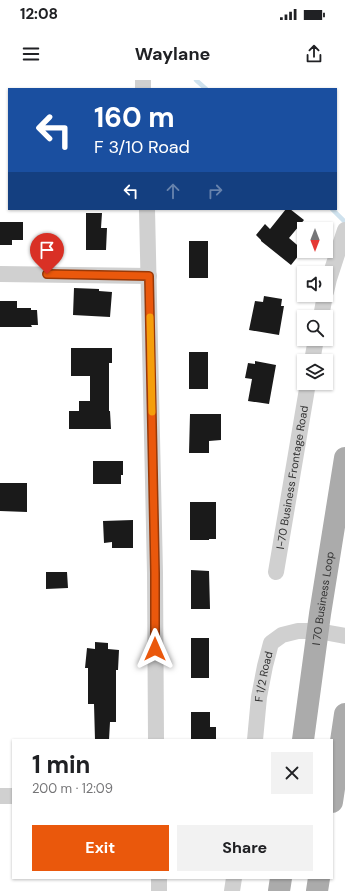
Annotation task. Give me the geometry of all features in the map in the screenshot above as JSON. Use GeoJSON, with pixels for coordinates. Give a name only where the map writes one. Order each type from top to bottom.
{"type":"FeatureCollection","features":[{"type":"Feature","properties":{"kind":"main road","name":"I 70 Business Loop"},"geometry":{"type":"LineString","coordinates":[[304,739],[318,631],[345,458]]}},
{"type":"Feature","properties":{"kind":"main road"},"geometry":{"type":"LineString","coordinates":[[333,795],[345,714]]}},
{"type":"Feature","properties":{"kind":"main road"},"geometry":{"type":"LineString","coordinates":[[333,795],[345,762]]}},
{"type":"Feature","properties":{"kind":"main road"},"geometry":{"type":"LineString","coordinates":[[279,891],[281,879]]}},
{"type":"Feature","properties":{"kind":"main road"},"geometry":{"type":"LineString","coordinates":[[317,891],[319,879]]}},
{"type":"Feature","properties":{"kind":"street"},"geometry":{"type":"LineString","coordinates":[[147,210],[155,566],[156,739]]}},
{"type":"Feature","properties":{"kind":"street"},"geometry":{"type":"LineString","coordinates":[[333,267],[345,230]]}},
{"type":"Feature","properties":{"kind":"street"},"geometry":{"type":"LineString","coordinates":[[0,274],[149,276]]}},
{"type":"Feature","properties":{"kind":"street","name":"I-70 Business Frontage Road"},"geometry":{"type":"LineString","coordinates":[[276,572],[307,390]]}},
{"type":"Feature","properties":{"kind":"street","name":"F 1/2 Road"},"geometry":{"type":"LineString","coordinates":[[255,739],[261,689],[271,644],[282,635],[298,631],[318,631],[345,636]]}},
{"type":"Feature","properties":{"kind":"street"},"geometry":{"type":"LineString","coordinates":[[0,796],[12,796]]}},
{"type":"Feature","properties":{"kind":"street"},"geometry":{"type":"LineString","coordinates":[[158,879],[159,891]]}},
{"type":"Feature","properties":{"kind":"street"},"geometry":{"type":"LineString","coordinates":[[232,891],[234,879]]}},
{"type":"Feature","properties":{"kind":"building"},"geometry":{"type":"Polygon","coordinates":[[[285,210],[291,210],[304,220],[302,222],[297,222],[297,228],[289,238],[297,245],[297,258],[291,265],[261,241],[256,235],[265,224],[270,229],[285,210]]]}},
{"type":"Feature","properties":{"kind":"building"},"geometry":{"type":"Polygon","coordinates":[[[86,213],[102,213],[101,228],[107,228],[106,250],[86,250],[86,213]]]}},
{"type":"Feature","properties":{"kind":"building"},"geometry":{"type":"Polygon","coordinates":[[[0,222],[23,222],[23,240],[12,240],[12,245],[0,245],[0,222]]]}},
{"type":"Feature","properties":{"kind":"building"},"geometry":{"type":"Polygon","coordinates":[[[189,241],[208,241],[208,278],[189,278],[189,241]]]}},
{"type":"Feature","properties":{"kind":"building"},"geometry":{"type":"Polygon","coordinates":[[[74,288],[99,289],[99,291],[112,292],[110,317],[73,315],[74,288]]]}},
{"type":"Feature","properties":{"kind":"building"},"geometry":{"type":"Polygon","coordinates":[[[264,296],[282,299],[281,306],[284,306],[279,335],[249,330],[255,301],[263,302],[264,296]]]}},
{"type":"Feature","properties":{"kind":"building"},"geometry":{"type":"Polygon","coordinates":[[[0,301],[17,301],[17,308],[31,308],[31,310],[37,310],[38,325],[31,325],[32,327],[0,327],[0,301]]]}},
{"type":"Feature","properties":{"kind":"building"},"geometry":{"type":"Polygon","coordinates":[[[71,348],[112,348],[112,363],[109,363],[109,411],[111,429],[69,429],[69,411],[79,411],[79,401],[90,401],[90,376],[71,376],[71,348]]]}},
{"type":"Feature","properties":{"kind":"building"},"geometry":{"type":"Polygon","coordinates":[[[189,352],[208,352],[208,389],[189,389],[189,352]]]}},
{"type":"Feature","properties":{"kind":"building"},"geometry":{"type":"Polygon","coordinates":[[[255,361],[276,365],[269,404],[248,401],[252,379],[245,378],[248,363],[255,364],[255,361]]]}},
{"type":"Feature","properties":{"kind":"building"},"geometry":{"type":"Polygon","coordinates":[[[190,414],[221,414],[221,440],[209,441],[209,453],[189,453],[190,414]]]}},
{"type":"Feature","properties":{"kind":"building"},"geometry":{"type":"Polygon","coordinates":[[[93,461],[123,461],[123,475],[121,475],[121,484],[93,484],[93,461]]]}},
{"type":"Feature","properties":{"kind":"building"},"geometry":{"type":"Polygon","coordinates":[[[0,483],[27,483],[27,512],[0,511],[0,483]]]}},
{"type":"Feature","properties":{"kind":"building"},"geometry":{"type":"Polygon","coordinates":[[[190,502],[216,502],[216,539],[190,540],[190,502]]]}},
{"type":"Feature","properties":{"kind":"building"},"geometry":{"type":"Polygon","coordinates":[[[133,520],[133,548],[112,548],[112,542],[104,543],[103,521],[133,520]]]}},
{"type":"Feature","properties":{"kind":"building"},"geometry":{"type":"Polygon","coordinates":[[[191,570],[209,571],[210,609],[191,609],[191,570]]]}},
{"type":"Feature","properties":{"kind":"building"},"geometry":{"type":"Polygon","coordinates":[[[46,572],[67,572],[68,588],[46,589],[46,572]]]}},
{"type":"Feature","properties":{"kind":"building"},"geometry":{"type":"Polygon","coordinates":[[[191,638],[209,638],[209,678],[191,678],[191,638]]]}},
{"type":"Feature","properties":{"kind":"building"},"geometry":{"type":"Polygon","coordinates":[[[95,642],[108,643],[108,649],[119,650],[118,670],[116,670],[116,722],[110,722],[109,739],[95,739],[94,704],[88,704],[88,668],[85,668],[87,648],[95,649],[95,642]]]}},
{"type":"Feature","properties":{"kind":"building"},"geometry":{"type":"Polygon","coordinates":[[[191,712],[210,712],[210,727],[216,727],[216,739],[191,739],[191,712]]]}},
{"type":"Feature","properties":{"kind":"waterway"},"geometry":{"type":"LineString","coordinates":[[196,80],[205,88]]}},
{"type":"Feature","properties":{"kind":"waterway"},"geometry":{"type":"LineString","coordinates":[[333,210],[345,222]]}},
{"type":"Feature","properties":{"kind":"slow traffic"},"geometry":{"type":"LineString","coordinates":[[150,317],[152,412]]}},
{"type":"Feature","properties":{"kind":"route"},"geometry":{"type":"LineString","coordinates":[[47,274],[149,276],[155,573],[155,649]]}}]}
